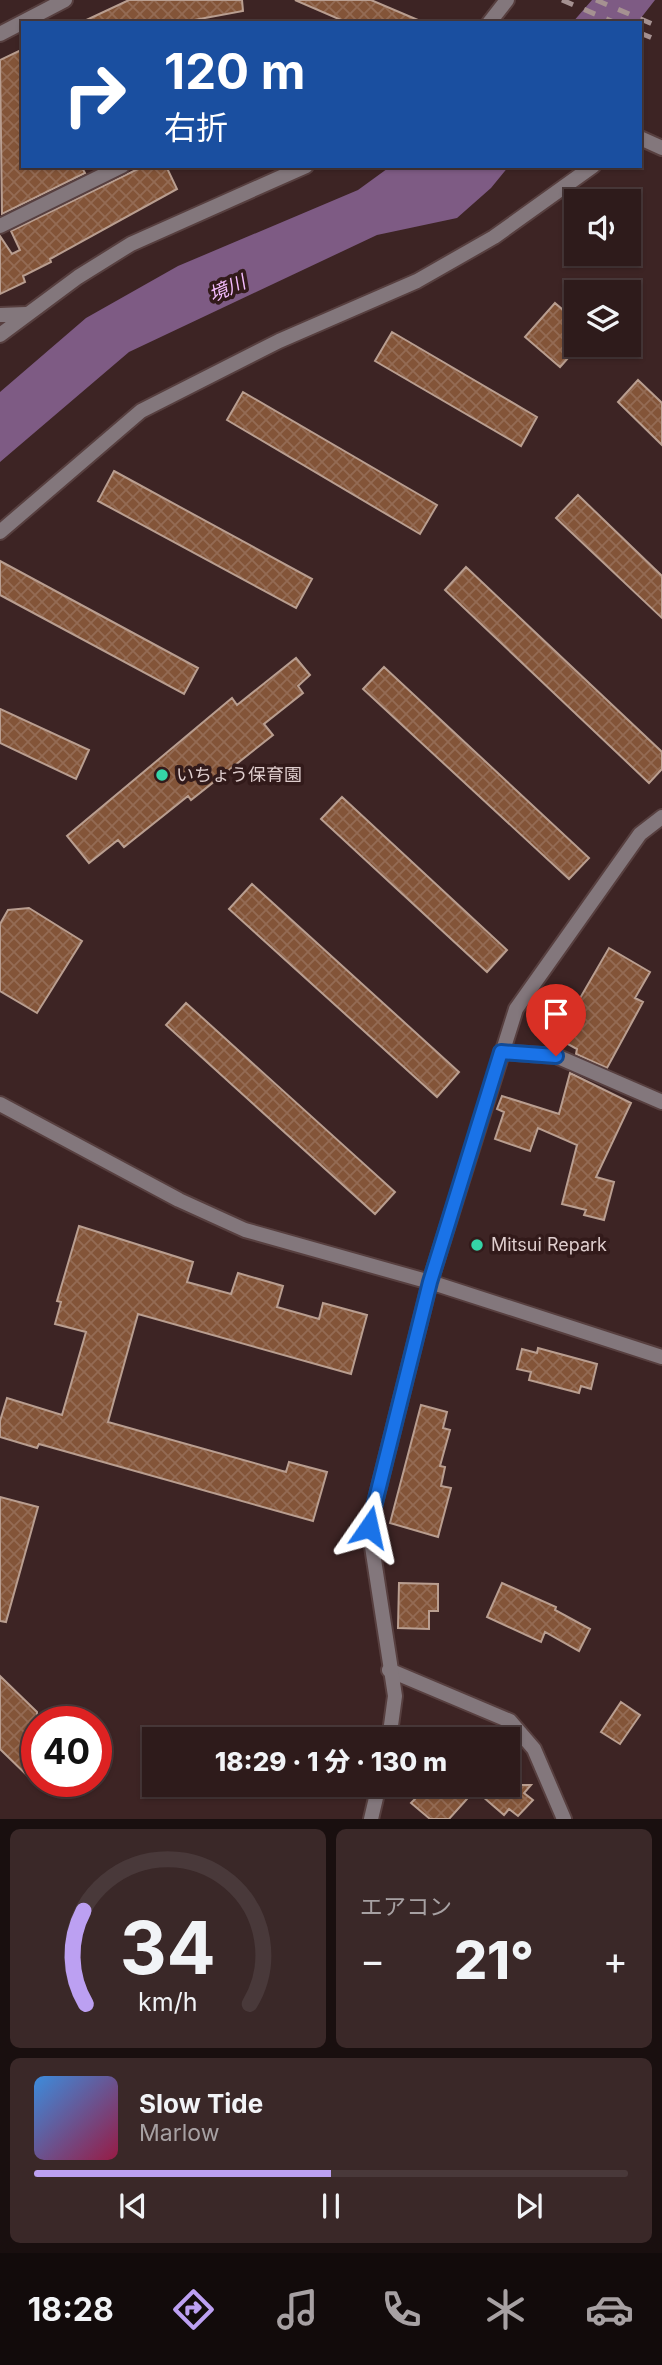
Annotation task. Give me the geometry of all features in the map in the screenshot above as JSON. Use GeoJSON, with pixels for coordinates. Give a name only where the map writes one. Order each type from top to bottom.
{"type":"FeatureCollection","features":[{"type":"Feature","properties":{"kind":"street"},"geometry":{"type":"LineString","coordinates":[[25,21],[65,0]]}},
{"type":"Feature","properties":{"kind":"street"},"geometry":{"type":"LineString","coordinates":[[491,21],[508,0]]}},
{"type":"Feature","properties":{"kind":"street"},"geometry":{"type":"LineString","coordinates":[[0,34],[21,23]]}},
{"type":"Feature","properties":{"kind":"street"},"geometry":{"type":"LineString","coordinates":[[642,139],[662,148]]}},
{"type":"Feature","properties":{"kind":"street"},"geometry":{"type":"LineString","coordinates":[[0,226],[118,168]]}},
{"type":"Feature","properties":{"kind":"street"},"geometry":{"type":"LineString","coordinates":[[0,335],[26,314],[131,244],[302,168]]}},
{"type":"Feature","properties":{"kind":"street"},"geometry":{"type":"LineString","coordinates":[[0,532],[141,411],[185,386],[279,341],[417,281],[494,237],[590,168]]}},
{"type":"Feature","properties":{"kind":"street"},"geometry":{"type":"LineString","coordinates":[[0,315],[26,314]]}},
{"type":"Feature","properties":{"kind":"street"},"geometry":{"type":"LineString","coordinates":[[391,1727],[395,1696],[369,1527],[430,1282],[516,1009],[640,834],[662,817]]}},
{"type":"Feature","properties":{"kind":"street"},"geometry":{"type":"LineString","coordinates":[[501,1052],[556,1056],[662,1102]]}},
{"type":"Feature","properties":{"kind":"street"},"geometry":{"type":"LineString","coordinates":[[0,1104],[179,1200],[245,1230],[430,1282],[662,1357]]}},
{"type":"Feature","properties":{"kind":"street"},"geometry":{"type":"LineString","coordinates":[[389,1670],[510,1721],[534,1749],[564,1819]]}},
{"type":"Feature","properties":{"kind":"street"},"geometry":{"type":"LineString","coordinates":[[372,1819],[377,1797]]}},
{"type":"Feature","properties":{"kind":"water"},"geometry":{"type":"Polygon","coordinates":[[[592,0],[655,0],[639,21],[574,21],[592,0]]]}},
{"type":"Feature","properties":{"kind":"water","name":"境川"},"geometry":{"type":"Polygon","coordinates":[[[388,168],[507,168],[491,188],[457,218],[377,235],[129,352],[0,462],[0,392],[86,318],[178,266],[358,190],[388,168]]]}},
{"type":"Feature","properties":{"kind":"building"},"geometry":{"type":"Polygon","coordinates":[[[129,0],[242,0],[243,11],[189,21],[84,21],[129,0]]]}},
{"type":"Feature","properties":{"kind":"building"},"geometry":{"type":"Polygon","coordinates":[[[295,0],[371,0],[420,21],[343,21],[295,0]]]}},
{"type":"Feature","properties":{"kind":"building"},"geometry":{"type":"Polygon","coordinates":[[[21,50],[21,168],[82,168],[85,173],[2,214],[0,60],[21,50]]]}},
{"type":"Feature","properties":{"kind":"building"},"geometry":{"type":"Polygon","coordinates":[[[140,168],[167,168],[177,189],[50,259],[51,262],[23,276],[25,282],[0,294],[0,236],[12,254],[20,250],[11,231],[140,168]]]}},
{"type":"Feature","properties":{"kind":"building"},"geometry":{"type":"Polygon","coordinates":[[[555,303],[564,311],[564,357],[569,357],[560,367],[525,337],[555,303]]]}},
{"type":"Feature","properties":{"kind":"building"},"geometry":{"type":"Polygon","coordinates":[[[392,332],[537,417],[521,446],[375,361],[392,332]]]}},
{"type":"Feature","properties":{"kind":"building"},"geometry":{"type":"Polygon","coordinates":[[[638,380],[662,403],[662,445],[618,402],[638,380]]]}},
{"type":"Feature","properties":{"kind":"building"},"geometry":{"type":"Polygon","coordinates":[[[243,392],[437,505],[420,534],[227,420],[243,392]]]}},
{"type":"Feature","properties":{"kind":"building"},"geometry":{"type":"Polygon","coordinates":[[[114,471],[312,579],[296,608],[98,501],[114,471]]]}},
{"type":"Feature","properties":{"kind":"building"},"geometry":{"type":"Polygon","coordinates":[[[578,495],[662,576],[662,618],[556,518],[578,495]]]}},
{"type":"Feature","properties":{"kind":"building"},"geometry":{"type":"Polygon","coordinates":[[[0,561],[198,668],[184,694],[0,595],[0,561]]]}},
{"type":"Feature","properties":{"kind":"building"},"geometry":{"type":"Polygon","coordinates":[[[466,567],[662,752],[662,769],[649,783],[445,590],[466,567]]]}},
{"type":"Feature","properties":{"kind":"building"},"geometry":{"type":"Polygon","coordinates":[[[296,658],[310,675],[298,686],[303,693],[264,724],[273,735],[191,800],[188,796],[124,847],[118,840],[89,863],[67,836],[232,698],[237,705],[296,658]]]}},
{"type":"Feature","properties":{"kind":"building"},"geometry":{"type":"Polygon","coordinates":[[[384,667],[589,858],[569,879],[363,689],[384,667]]]}},
{"type":"Feature","properties":{"kind":"building"},"geometry":{"type":"Polygon","coordinates":[[[0,709],[89,750],[76,779],[0,743],[0,709]]]}},
{"type":"Feature","properties":{"kind":"building"},"geometry":{"type":"Polygon","coordinates":[[[342,797],[507,950],[487,972],[321,819],[342,797]]]}},
{"type":"Feature","properties":{"kind":"building"},"geometry":{"type":"Polygon","coordinates":[[[252,884],[459,1072],[437,1097],[229,909],[252,884]]]}},
{"type":"Feature","properties":{"kind":"building"},"geometry":{"type":"Polygon","coordinates":[[[29,908],[82,941],[37,1013],[0,991],[0,924],[8,910],[29,908]]]}},
{"type":"Feature","properties":{"kind":"building"},"geometry":{"type":"Polygon","coordinates":[[[609,948],[650,972],[635,998],[643,1002],[607,1068],[576,1054],[577,1049],[557,1038],[609,948]]]}},
{"type":"Feature","properties":{"kind":"building"},"geometry":{"type":"Polygon","coordinates":[[[186,1003],[395,1192],[375,1214],[166,1025],[186,1003]]]}},
{"type":"Feature","properties":{"kind":"building"},"geometry":{"type":"Polygon","coordinates":[[[570,1073],[631,1103],[596,1177],[614,1182],[604,1220],[584,1215],[586,1210],[562,1204],[577,1145],[538,1128],[530,1151],[495,1139],[504,1112],[497,1109],[502,1096],[559,1114],[570,1073]]]}},
{"type":"Feature","properties":{"kind":"building"},"geometry":{"type":"Polygon","coordinates":[[[79,1226],[193,1262],[187,1282],[231,1294],[238,1273],[283,1286],[277,1307],[319,1319],[323,1303],[367,1315],[351,1374],[138,1314],[108,1422],[286,1472],[289,1462],[327,1472],[313,1521],[39,1444],[37,1448],[0,1437],[0,1421],[7,1398],[62,1415],[86,1332],[55,1324],[61,1302],[57,1301],[79,1226]]]}},
{"type":"Feature","properties":{"kind":"building"},"geometry":{"type":"Polygon","coordinates":[[[538,1348],[597,1364],[591,1389],[581,1386],[579,1393],[529,1380],[531,1372],[517,1369],[522,1349],[537,1353],[538,1348]]]}},
{"type":"Feature","properties":{"kind":"building"},"geometry":{"type":"Polygon","coordinates":[[[421,1405],[447,1412],[443,1428],[450,1430],[440,1466],[445,1467],[441,1486],[451,1488],[438,1537],[390,1523],[421,1405]]]}},
{"type":"Feature","properties":{"kind":"building"},"geometry":{"type":"Polygon","coordinates":[[[0,1497],[38,1507],[6,1622],[0,1621],[0,1497]]]}},
{"type":"Feature","properties":{"kind":"building"},"geometry":{"type":"Polygon","coordinates":[[[399,1583],[438,1584],[438,1611],[429,1611],[429,1629],[398,1628],[399,1583]]]}},
{"type":"Feature","properties":{"kind":"building"},"geometry":{"type":"Polygon","coordinates":[[[502,1583],[556,1607],[555,1610],[590,1629],[579,1651],[545,1632],[541,1642],[487,1617],[502,1583]]]}},
{"type":"Feature","properties":{"kind":"building"},"geometry":{"type":"Polygon","coordinates":[[[0,1676],[31,1706],[21,1706],[21,1769],[0,1749],[0,1676]]]}},
{"type":"Feature","properties":{"kind":"building"},"geometry":{"type":"Polygon","coordinates":[[[621,1702],[640,1715],[620,1744],[601,1732],[621,1702]]]}},
{"type":"Feature","properties":{"kind":"building"},"geometry":{"type":"Polygon","coordinates":[[[520,1785],[531,1785],[524,1793],[533,1800],[518,1816],[509,1809],[504,1815],[483,1797],[520,1797],[520,1785]]]}},
{"type":"Feature","properties":{"kind":"building"},"geometry":{"type":"Polygon","coordinates":[[[469,1797],[449,1819],[430,1819],[411,1803],[416,1798],[469,1797]]]}},
{"type":"Feature","properties":{"kind":"railway"},"geometry":{"type":"LineString","coordinates":[[562,0],[611,21]]}},
{"type":"Feature","properties":{"kind":"railway"},"geometry":{"type":"LineString","coordinates":[[596,0],[662,28]]}},
{"type":"Feature","properties":{"kind":"railway"},"geometry":{"type":"LineString","coordinates":[[642,34],[662,42]]}},
{"type":"Feature","properties":{"kind":"place","name":"いちょう保育園"},"geometry":{"type":"Point","coordinates":[162,775]}},
{"type":"Feature","properties":{"kind":"place","name":"Mitsui Repark"},"geometry":{"type":"Point","coordinates":[477,1245]}},
{"type":"Feature","properties":{"kind":"route"},"geometry":{"type":"LineString","coordinates":[[369,1527],[371,1509],[430,1282],[501,1052],[536,1057],[556,1056]]}}]}
